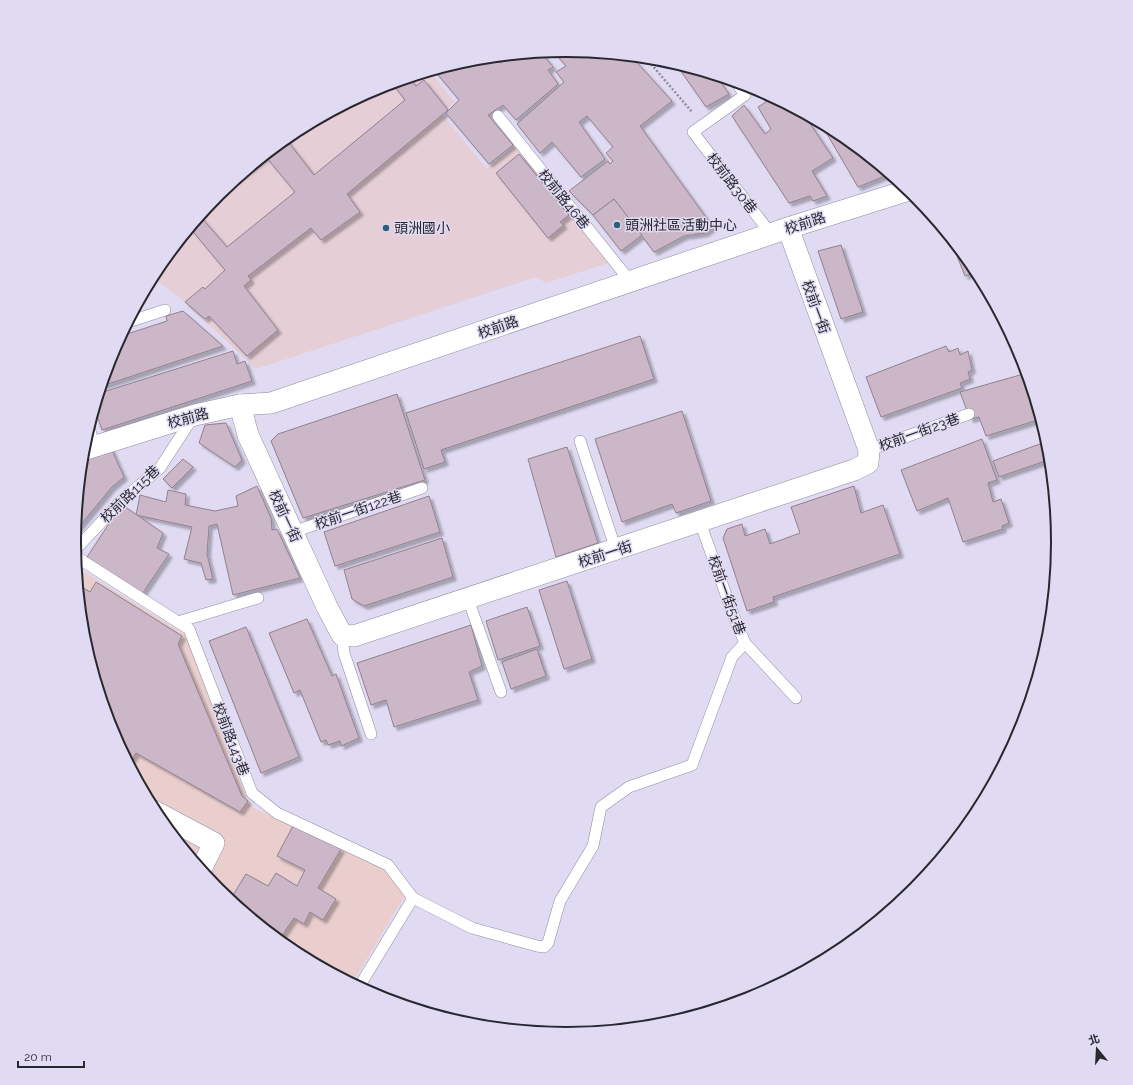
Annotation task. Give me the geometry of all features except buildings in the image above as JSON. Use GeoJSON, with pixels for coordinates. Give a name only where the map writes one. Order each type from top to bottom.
{"type":"FeatureCollection","features":[{"type":"Feature","properties":{"kind":"street","name":"校前路"},"geometry":{"type":"LineString","coordinates":[[92,440],[240,405],[271,403],[779,231],[903,192]]}},
{"type":"Feature","properties":{"kind":"street","name":"校前一街"},"geometry":{"type":"LineString","coordinates":[[240,405],[248,435],[327,607],[342,634],[354,636],[700,522],[854,470],[868,463],[869,450],[779,231]]}},
{"type":"Feature","properties":{"kind":"street"},"geometry":{"type":"LineString","coordinates":[[167,818],[214,843],[202,864]]}},
{"type":"Feature","properties":{"kind":"lane"},"geometry":{"type":"LineString","coordinates":[[702,125],[745,95],[742,90]]}},
{"type":"Feature","properties":{"kind":"lane","name":"校前路46巷"},"geometry":{"type":"LineString","coordinates":[[498,116],[630,281]]}},
{"type":"Feature","properties":{"kind":"lane","name":"校前路30巷"},"geometry":{"type":"LineString","coordinates":[[702,125],[693,132],[779,231]]}},
{"type":"Feature","properties":{"kind":"lane"},"geometry":{"type":"LineString","coordinates":[[136,320],[165,310]]}},
{"type":"Feature","properties":{"kind":"lane","name":"校前一街23巷"},"geometry":{"type":"LineString","coordinates":[[869,450],[969,414]]}},
{"type":"Feature","properties":{"kind":"lane","name":"校前路115巷"},"geometry":{"type":"LineString","coordinates":[[81,544],[122,500],[160,468],[195,415]]}},
{"type":"Feature","properties":{"kind":"lane"},"geometry":{"type":"LineString","coordinates":[[580,441],[616,550]]}},
{"type":"Feature","properties":{"kind":"lane","name":"校前一街122巷"},"geometry":{"type":"LineString","coordinates":[[293,532],[422,488]]}},
{"type":"Feature","properties":{"kind":"lane","name":"校前一街51巷"},"geometry":{"type":"LineString","coordinates":[[700,522],[734,617],[745,643],[796,698]]}},
{"type":"Feature","properties":{"kind":"lane","name":"校前路143巷"},"geometry":{"type":"LineString","coordinates":[[82,560],[189,629],[252,793],[277,813],[388,865],[413,898]]}},
{"type":"Feature","properties":{"kind":"lane"},"geometry":{"type":"LineString","coordinates":[[178,622],[258,598]]}},
{"type":"Feature","properties":{"kind":"lane"},"geometry":{"type":"LineString","coordinates":[[468,599],[501,692]]}},
{"type":"Feature","properties":{"kind":"lane"},"geometry":{"type":"LineString","coordinates":[[342,634],[344,653],[370,734]]}},
{"type":"Feature","properties":{"kind":"lane"},"geometry":{"type":"LineString","coordinates":[[362,983],[413,898],[472,928],[544,947],[548,943],[560,901],[593,846],[601,807],[629,787],[692,765],[732,657],[745,643]]}},
{"type":"Feature","properties":{"kind":"path"},"geometry":{"type":"LineString","coordinates":[[651,64],[702,125]]}},
{"type":"Feature","properties":{"kind":"shaded area","name":"頭洲國小"},"geometry":{"type":"Polygon","coordinates":[[[433,76],[455,102],[442,114],[487,169],[515,145],[608,263],[546,283],[536,277],[256,369],[178,296],[157,282],[181,247],[201,222],[246,177],[271,157],[324,122],[381,94],[433,76]]]}},
{"type":"Feature","properties":{"kind":"shaded area"},"geometry":{"type":"Polygon","coordinates":[[[82,571],[186,635],[245,794],[252,807],[383,867],[405,895],[355,979],[324,963],[271,928],[246,908],[223,886],[201,863],[163,812],[131,757],[118,728],[107,699],[90,637],[85,606],[82,571]]]}},
{"type":"Feature","properties":{"kind":"place","name":"頭洲社區活動中心"},"geometry":{"type":"Point","coordinates":[617,225]}},
{"type":"Feature","properties":{"kind":"place","name":"頭洲國小"},"geometry":{"type":"Point","coordinates":[386,228]}}]}
